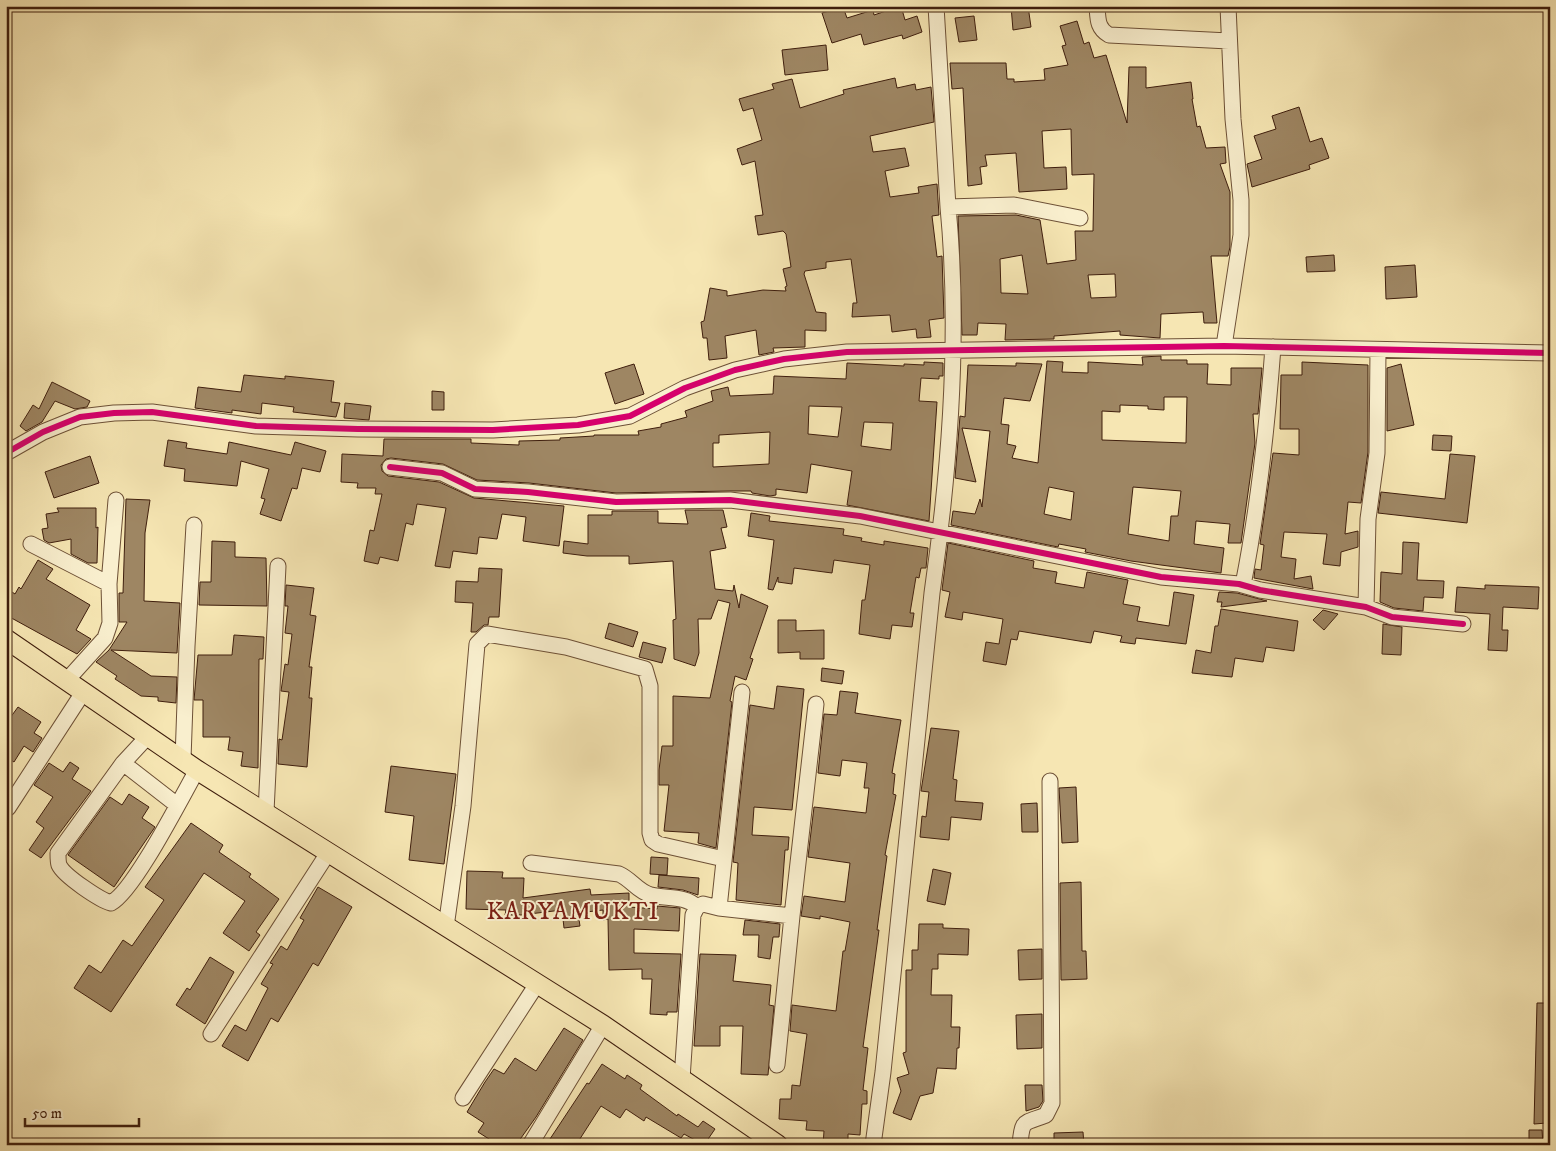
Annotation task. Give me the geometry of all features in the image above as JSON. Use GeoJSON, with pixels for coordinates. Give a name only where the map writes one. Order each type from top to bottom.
{"type":"FeatureCollection","features":[{"type":"Feature","properties":{"kind":"main road"},"geometry":{"type":"LineString","coordinates":[[6,639],[68,679],[190,764],[328,853],[603,1025],[778,1145]]}},
{"type":"Feature","properties":{"kind":"street"},"geometry":{"type":"LineString","coordinates":[[872,1145],[883,1072],[932,593],[941,531],[953,349],[953,256],[948,207],[936,6]]}},
{"type":"Feature","properties":{"kind":"street"},"geometry":{"type":"LineString","coordinates":[[1097,6],[1098,23],[1103,32],[1109,35],[1229,41]]}},
{"type":"Feature","properties":{"kind":"street"},"geometry":{"type":"LineString","coordinates":[[1224,346],[1240,235],[1241,200],[1233,119],[1228,6]]}},
{"type":"Feature","properties":{"kind":"street"},"geometry":{"type":"LineString","coordinates":[[948,207],[1014,205],[1080,218]]}},
{"type":"Feature","properties":{"kind":"street"},"geometry":{"type":"LineString","coordinates":[[6,453],[43,432],[80,417],[114,413],[152,412],[256,426],[493,430],[578,425],[630,416],[693,385],[735,370],[784,359],[847,352],[1224,346],[1550,353]]}},
{"type":"Feature","properties":{"kind":"street"},"geometry":{"type":"LineString","coordinates":[[1243,585],[1257,514],[1267,432],[1273,347]]}},
{"type":"Feature","properties":{"kind":"street"},"geometry":{"type":"LineString","coordinates":[[1366,607],[1368,519],[1377,453],[1378,350]]}},
{"type":"Feature","properties":{"kind":"street"},"geometry":{"type":"LineString","coordinates":[[390,467],[442,472],[475,489],[528,492],[616,502],[730,500],[771,503],[860,516],[1161,577],[1243,585],[1260,590],[1366,607],[1392,617],[1464,624]]}},
{"type":"Feature","properties":{"kind":"street"},"geometry":{"type":"LineString","coordinates":[[68,679],[105,638],[110,623],[109,584],[116,500]]}},
{"type":"Feature","properties":{"kind":"street"},"geometry":{"type":"LineString","coordinates":[[149,735],[123,763],[58,853],[59,865],[66,873],[102,901],[111,903],[119,899],[147,858],[177,805],[190,764],[187,646],[194,525]]}},
{"type":"Feature","properties":{"kind":"street"},"geometry":{"type":"LineString","coordinates":[[31,544],[109,584]]}},
{"type":"Feature","properties":{"kind":"street"},"geometry":{"type":"LineString","coordinates":[[266,812],[278,566]]}},
{"type":"Feature","properties":{"kind":"street"},"geometry":{"type":"LineString","coordinates":[[446,927],[463,806],[477,644],[487,634],[566,647],[645,669],[650,686],[650,833],[652,840],[658,844],[724,859]]}},
{"type":"Feature","properties":{"kind":"street"},"geometry":{"type":"LineString","coordinates":[[8,808],[84,691]]}},
{"type":"Feature","properties":{"kind":"street"},"geometry":{"type":"LineString","coordinates":[[720,908],[742,692]]}},
{"type":"Feature","properties":{"kind":"street"},"geometry":{"type":"LineString","coordinates":[[777,1065],[816,704]]}},
{"type":"Feature","properties":{"kind":"street"},"geometry":{"type":"LineString","coordinates":[[123,763],[177,805]]}},
{"type":"Feature","properties":{"kind":"street"},"geometry":{"type":"LineString","coordinates":[[1020,1145],[1024,1122],[1046,1115],[1052,1104],[1050,781]]}},
{"type":"Feature","properties":{"kind":"street"},"geometry":{"type":"LineString","coordinates":[[210,1034],[328,853]]}},
{"type":"Feature","properties":{"kind":"street"},"geometry":{"type":"LineString","coordinates":[[531,863],[619,874],[628,877],[644,892],[651,895],[684,899],[697,906],[703,904],[720,908],[792,916]]}},
{"type":"Feature","properties":{"kind":"street"},"geometry":{"type":"LineString","coordinates":[[682,1079],[693,915],[697,906]]}},
{"type":"Feature","properties":{"kind":"street"},"geometry":{"type":"LineString","coordinates":[[463,1098],[538,984]]}},
{"type":"Feature","properties":{"kind":"street"},"geometry":{"type":"LineString","coordinates":[[530,1145],[603,1025]]}},
{"type":"Feature","properties":{"kind":"building"},"geometry":{"type":"Polygon","coordinates":[[[901,6],[905,20],[917,16],[922,32],[903,39],[902,35],[864,45],[861,34],[832,43],[822,13],[843,7],[847,18],[873,10],[874,15],[901,6]]]}},
{"type":"Feature","properties":{"kind":"building"},"geometry":{"type":"Polygon","coordinates":[[[1011,6],[1028,6],[1031,27],[1013,30],[1011,6]]]}},
{"type":"Feature","properties":{"kind":"building"},"geometry":{"type":"Polygon","coordinates":[[[974,16],[977,40],[959,42],[955,18],[974,16]]]}},
{"type":"Feature","properties":{"kind":"building"},"geometry":{"type":"Polygon","coordinates":[[[1077,21],[1084,44],[1089,42],[1094,58],[1106,55],[1127,123],[1129,67],[1146,67],[1146,88],[1191,82],[1197,127],[1200,126],[1206,148],[1225,147],[1226,163],[1220,164],[1230,192],[1230,247],[1228,256],[1211,256],[1217,323],[1204,323],[1203,312],[1161,314],[1160,338],[1120,335],[1120,331],[1054,336],[1054,339],[1005,340],[1006,324],[978,323],[977,335],[962,335],[958,216],[1016,215],[1040,220],[1047,264],[1076,260],[1075,231],[1093,231],[1094,174],[1072,175],[1071,129],[1042,131],[1044,168],[1066,167],[1067,189],[1019,192],[1016,153],[985,155],[987,166],[980,167],[982,184],[968,186],[963,88],[952,89],[950,63],[1006,63],[1007,79],[1014,79],[1014,82],[1045,80],[1044,69],[1068,65],[1062,46],[1066,45],[1060,26],[1077,21]],[[1022,255],[1000,259],[1001,293],[1028,294],[1022,255]],[[1115,274],[1088,275],[1091,298],[1116,297],[1115,274]]]}},
{"type":"Feature","properties":{"kind":"building"},"geometry":{"type":"Polygon","coordinates":[[[826,45],[828,70],[785,75],[782,50],[826,45]]]}},
{"type":"Feature","properties":{"kind":"building"},"geometry":{"type":"Polygon","coordinates":[[[895,78],[897,88],[915,84],[916,90],[931,87],[934,122],[870,136],[873,152],[905,148],[909,166],[885,171],[890,197],[919,193],[918,187],[937,184],[939,215],[932,216],[937,257],[942,256],[944,318],[929,320],[931,337],[917,338],[916,329],[892,332],[890,315],[852,317],[853,303],[857,303],[851,259],[826,262],[826,268],[805,271],[804,274],[816,312],[826,313],[826,331],[805,330],[805,347],[773,348],[774,352],[759,355],[756,330],[725,336],[727,358],[709,360],[707,338],[703,338],[701,322],[704,321],[710,288],[727,291],[727,296],[763,290],[786,291],[785,287],[787,286],[783,269],[791,267],[786,234],[783,231],[758,235],[755,216],[763,215],[755,161],[742,165],[737,149],[762,140],[753,108],[743,111],[739,99],[774,89],[772,84],[792,79],[800,108],[844,94],[843,90],[895,78]]]}},
{"type":"Feature","properties":{"kind":"building"},"geometry":{"type":"Polygon","coordinates":[[[1299,107],[1310,142],[1322,138],[1329,158],[1309,165],[1310,169],[1252,187],[1247,164],[1262,159],[1254,136],[1276,129],[1272,116],[1299,107]]]}},
{"type":"Feature","properties":{"kind":"building"},"geometry":{"type":"Polygon","coordinates":[[[1334,255],[1335,271],[1307,272],[1306,257],[1334,255]]]}},
{"type":"Feature","properties":{"kind":"building"},"geometry":{"type":"Polygon","coordinates":[[[1415,265],[1417,297],[1386,299],[1385,267],[1415,265]]]}},
{"type":"Feature","properties":{"kind":"building"},"geometry":{"type":"Polygon","coordinates":[[[1161,356],[1161,360],[1187,360],[1187,364],[1208,364],[1207,384],[1231,385],[1231,368],[1262,368],[1258,414],[1253,414],[1255,443],[1241,543],[1228,543],[1230,524],[1196,521],[1194,544],[1224,548],[1221,573],[1131,561],[1085,552],[1086,549],[1059,544],[1058,547],[951,525],[953,511],[975,514],[980,499],[982,507],[990,431],[962,428],[976,482],[955,478],[960,416],[965,417],[968,365],[1016,366],[1016,363],[1042,364],[1030,401],[1004,398],[1001,424],[1009,425],[1007,444],[1016,446],[1012,458],[1038,463],[1047,361],[1063,362],[1062,372],[1088,373],[1088,362],[1143,365],[1142,357],[1161,356]],[[1164,397],[1164,410],[1148,409],[1148,406],[1120,405],[1120,412],[1102,411],[1102,440],[1186,443],[1187,397],[1164,397]],[[1049,487],[1044,514],[1071,520],[1074,492],[1049,487]],[[1133,487],[1128,534],[1169,541],[1171,516],[1178,516],[1181,491],[1133,487]]]}},
{"type":"Feature","properties":{"kind":"building"},"geometry":{"type":"Polygon","coordinates":[[[924,362],[943,363],[943,376],[939,376],[939,379],[921,378],[919,401],[937,402],[929,521],[847,505],[852,471],[811,464],[807,493],[776,489],[776,495],[770,496],[752,493],[751,491],[616,493],[529,483],[477,480],[443,464],[391,458],[386,459],[381,465],[382,471],[388,476],[439,482],[474,498],[564,506],[559,546],[523,541],[526,517],[502,514],[497,539],[479,537],[477,554],[453,551],[450,568],[435,566],[446,508],[417,504],[413,525],[406,523],[398,561],[380,557],[378,564],[364,561],[370,530],[374,531],[382,494],[375,494],[376,488],[357,488],[358,483],[341,482],[342,454],[383,456],[384,439],[471,439],[471,443],[519,445],[519,441],[560,440],[560,438],[594,435],[639,435],[638,431],[661,427],[661,424],[687,417],[685,411],[713,401],[711,391],[728,387],[730,396],[773,394],[774,376],[846,379],[847,363],[904,366],[904,364],[924,365],[924,362]],[[809,406],[808,434],[838,437],[842,407],[809,406]],[[864,422],[861,446],[891,450],[893,423],[864,422]],[[770,432],[719,435],[719,443],[713,443],[713,467],[769,464],[770,432]]]}},
{"type":"Feature","properties":{"kind":"building"},"geometry":{"type":"Polygon","coordinates":[[[1302,362],[1368,365],[1368,452],[1361,503],[1348,502],[1345,534],[1358,531],[1358,547],[1341,552],[1340,566],[1323,564],[1327,534],[1284,532],[1281,557],[1296,559],[1294,579],[1311,576],[1313,589],[1254,578],[1255,569],[1261,570],[1264,545],[1260,544],[1273,453],[1299,455],[1299,429],[1280,429],[1281,375],[1302,375],[1302,362]]]}},
{"type":"Feature","properties":{"kind":"building"},"geometry":{"type":"Polygon","coordinates":[[[634,364],[644,394],[615,404],[605,373],[634,364]]]}},
{"type":"Feature","properties":{"kind":"building"},"geometry":{"type":"Polygon","coordinates":[[[1401,364],[1414,425],[1387,431],[1387,368],[1401,364]]]}},
{"type":"Feature","properties":{"kind":"building"},"geometry":{"type":"Polygon","coordinates":[[[244,375],[285,379],[285,376],[334,381],[331,402],[340,403],[336,417],[293,412],[294,407],[262,403],[261,414],[232,410],[232,413],[195,408],[198,387],[241,392],[244,375]]]}},
{"type":"Feature","properties":{"kind":"building"},"geometry":{"type":"Polygon","coordinates":[[[52,382],[90,401],[87,407],[75,409],[55,401],[42,422],[26,431],[20,426],[33,405],[39,409],[52,382]]]}},
{"type":"Feature","properties":{"kind":"building"},"geometry":{"type":"Polygon","coordinates":[[[432,391],[444,392],[444,410],[432,410],[432,391]]]}},
{"type":"Feature","properties":{"kind":"building"},"geometry":{"type":"Polygon","coordinates":[[[345,403],[371,406],[369,420],[344,418],[345,403]]]}},
{"type":"Feature","properties":{"kind":"building"},"geometry":{"type":"Polygon","coordinates":[[[1433,435],[1452,436],[1451,451],[1432,450],[1433,435]]]}},
{"type":"Feature","properties":{"kind":"building"},"geometry":{"type":"Polygon","coordinates":[[[168,440],[187,443],[186,448],[227,454],[229,442],[291,455],[295,442],[326,451],[320,472],[302,468],[297,489],[292,488],[281,521],[260,514],[265,499],[261,498],[269,469],[241,461],[237,486],[184,481],[185,469],[164,466],[168,440]]]}},
{"type":"Feature","properties":{"kind":"building"},"geometry":{"type":"Polygon","coordinates":[[[1450,454],[1475,456],[1467,523],[1378,513],[1381,492],[1445,499],[1450,454]]]}},
{"type":"Feature","properties":{"kind":"building"},"geometry":{"type":"Polygon","coordinates":[[[90,456],[99,483],[54,498],[45,472],[90,456]]]}},
{"type":"Feature","properties":{"kind":"building"},"geometry":{"type":"Polygon","coordinates":[[[126,499],[150,500],[145,533],[144,601],[180,603],[177,653],[111,650],[151,676],[177,677],[176,703],[158,701],[158,697],[141,696],[115,679],[117,676],[96,662],[109,650],[127,622],[119,622],[119,593],[123,593],[126,499]]]}},
{"type":"Feature","properties":{"kind":"building"},"geometry":{"type":"Polygon","coordinates":[[[57,508],[96,508],[96,528],[98,527],[97,563],[88,563],[71,554],[71,539],[49,543],[44,540],[42,529],[48,528],[46,514],[59,512],[57,508]]]}},
{"type":"Feature","properties":{"kind":"building"},"geometry":{"type":"Polygon","coordinates":[[[685,510],[723,510],[727,527],[721,528],[726,548],[710,551],[715,589],[733,591],[734,585],[739,608],[741,594],[768,606],[750,658],[753,659],[746,680],[735,676],[730,701],[732,702],[716,848],[698,843],[699,833],[664,831],[669,785],[659,785],[659,770],[662,746],[673,746],[673,696],[710,698],[730,603],[718,600],[711,619],[698,619],[699,653],[695,666],[674,659],[673,620],[676,619],[673,561],[629,564],[629,556],[587,556],[563,553],[564,541],[588,544],[588,515],[612,515],[612,511],[658,511],[658,523],[688,524],[685,510]]]}},
{"type":"Feature","properties":{"kind":"building"},"geometry":{"type":"Polygon","coordinates":[[[751,513],[770,516],[769,521],[844,529],[843,535],[862,538],[861,541],[884,545],[884,541],[928,548],[926,568],[921,568],[919,578],[916,577],[910,613],[914,613],[912,627],[892,625],[890,639],[859,634],[862,600],[865,600],[870,565],[834,560],[832,573],[794,568],[792,584],[778,582],[778,577],[773,590],[768,589],[774,540],[748,536],[751,513]]]}},
{"type":"Feature","properties":{"kind":"building"},"geometry":{"type":"Polygon","coordinates":[[[212,541],[235,542],[235,557],[266,558],[267,606],[199,605],[200,582],[211,582],[212,541]]]}},
{"type":"Feature","properties":{"kind":"building"},"geometry":{"type":"Polygon","coordinates":[[[1403,542],[1419,543],[1417,580],[1444,581],[1443,598],[1424,597],[1423,611],[1394,608],[1380,602],[1381,572],[1402,574],[1403,542]]]}},
{"type":"Feature","properties":{"kind":"building"},"geometry":{"type":"Polygon","coordinates":[[[948,543],[1034,561],[1033,568],[1057,572],[1055,583],[1084,588],[1087,572],[1128,580],[1123,604],[1140,607],[1137,621],[1169,626],[1174,592],[1194,595],[1186,644],[1136,638],[1135,644],[1120,642],[1122,636],[1094,631],[1091,643],[1019,631],[1017,640],[1011,639],[1006,665],[983,661],[986,642],[999,644],[1003,619],[963,612],[962,620],[945,617],[950,592],[942,590],[948,543]]]}},
{"type":"Feature","properties":{"kind":"building"},"geometry":{"type":"Polygon","coordinates":[[[38,560],[53,569],[46,579],[90,605],[76,630],[91,639],[77,654],[6,615],[6,588],[15,594],[19,587],[21,589],[38,560]]]}},
{"type":"Feature","properties":{"kind":"building"},"geometry":{"type":"Polygon","coordinates":[[[479,568],[502,569],[499,617],[489,617],[488,625],[484,625],[476,632],[471,632],[473,603],[455,602],[456,581],[478,582],[479,568]]]}},
{"type":"Feature","properties":{"kind":"building"},"geometry":{"type":"Polygon","coordinates":[[[286,585],[314,588],[310,615],[316,616],[309,667],[312,667],[309,698],[312,698],[307,767],[278,764],[279,739],[282,740],[289,692],[281,691],[285,664],[288,665],[292,634],[285,633],[288,606],[285,606],[286,585]]]}},
{"type":"Feature","properties":{"kind":"building"},"geometry":{"type":"Polygon","coordinates":[[[1485,585],[1539,587],[1538,609],[1503,607],[1502,630],[1508,630],[1507,651],[1488,650],[1490,614],[1455,612],[1457,587],[1485,589],[1485,585]]]}},
{"type":"Feature","properties":{"kind":"building"},"geometry":{"type":"Polygon","coordinates":[[[1219,592],[1237,593],[1267,601],[1221,607],[1222,602],[1217,602],[1219,592]]]}},
{"type":"Feature","properties":{"kind":"building"},"geometry":{"type":"Polygon","coordinates":[[[1221,609],[1298,621],[1294,651],[1266,647],[1263,662],[1235,658],[1232,677],[1192,673],[1196,650],[1211,653],[1215,626],[1218,626],[1221,609]]]}},
{"type":"Feature","properties":{"kind":"building"},"geometry":{"type":"Polygon","coordinates":[[[1323,610],[1338,614],[1324,630],[1313,620],[1323,610]]]}},
{"type":"Feature","properties":{"kind":"building"},"geometry":{"type":"Polygon","coordinates":[[[778,620],[796,620],[796,631],[824,630],[824,659],[800,659],[800,652],[778,653],[778,620]]]}},
{"type":"Feature","properties":{"kind":"building"},"geometry":{"type":"Polygon","coordinates":[[[609,623],[638,632],[633,647],[605,638],[609,623]]]}},
{"type":"Feature","properties":{"kind":"building"},"geometry":{"type":"Polygon","coordinates":[[[1383,624],[1402,627],[1401,655],[1382,654],[1383,624]]]}},
{"type":"Feature","properties":{"kind":"building"},"geometry":{"type":"Polygon","coordinates":[[[234,635],[264,637],[263,659],[259,659],[258,768],[241,766],[243,752],[228,750],[230,737],[203,737],[203,700],[194,700],[198,655],[232,655],[234,635]]]}},
{"type":"Feature","properties":{"kind":"building"},"geometry":{"type":"Polygon","coordinates":[[[643,642],[666,648],[662,663],[639,657],[643,642]]]}},
{"type":"Feature","properties":{"kind":"building"},"geometry":{"type":"Polygon","coordinates":[[[822,668],[844,671],[842,684],[821,681],[822,668]]]}},
{"type":"Feature","properties":{"kind":"building"},"geometry":{"type":"Polygon","coordinates":[[[777,686],[804,689],[792,810],[754,807],[752,835],[789,837],[788,850],[785,850],[781,905],[736,900],[738,863],[733,862],[750,705],[774,709],[777,686]]]}},
{"type":"Feature","properties":{"kind":"building"},"geometry":{"type":"Polygon","coordinates":[[[840,691],[858,693],[855,713],[901,720],[892,773],[895,774],[893,794],[896,795],[885,855],[887,856],[877,930],[879,930],[863,1047],[868,1048],[863,1090],[867,1091],[867,1104],[862,1104],[860,1135],[848,1134],[848,1145],[823,1145],[824,1131],[806,1130],[807,1121],[779,1119],[780,1099],[791,1099],[792,1085],[800,1086],[807,1034],[790,1031],[792,1005],[836,1011],[843,951],[845,951],[850,922],[820,916],[820,919],[801,916],[804,896],[845,902],[850,863],[808,857],[814,807],[866,813],[869,788],[864,788],[867,763],[842,760],[840,776],[818,773],[824,714],[837,715],[840,691]]]}},
{"type":"Feature","properties":{"kind":"building"},"geometry":{"type":"Polygon","coordinates":[[[18,707],[41,722],[34,733],[42,738],[33,752],[24,746],[14,762],[6,757],[6,715],[10,718],[18,707]]]}},
{"type":"Feature","properties":{"kind":"building"},"geometry":{"type":"Polygon","coordinates":[[[931,728],[959,731],[953,779],[957,780],[955,801],[983,803],[981,820],[951,817],[949,840],[920,837],[922,816],[926,817],[929,792],[921,791],[931,728]]]}},
{"type":"Feature","properties":{"kind":"building"},"geometry":{"type":"Polygon","coordinates":[[[70,762],[79,768],[72,779],[91,791],[41,858],[29,850],[44,828],[36,822],[53,797],[34,785],[49,763],[63,772],[70,762]]]}},
{"type":"Feature","properties":{"kind":"building"},"geometry":{"type":"Polygon","coordinates":[[[391,766],[456,774],[444,864],[409,860],[414,816],[385,812],[391,766]]]}},
{"type":"Feature","properties":{"kind":"building"},"geometry":{"type":"Polygon","coordinates":[[[1076,787],[1078,842],[1062,843],[1059,788],[1076,787]]]}},
{"type":"Feature","properties":{"kind":"building"},"geometry":{"type":"Polygon","coordinates":[[[129,794],[149,807],[142,818],[155,827],[114,887],[68,855],[110,797],[122,805],[129,794]]]}},
{"type":"Feature","properties":{"kind":"building"},"geometry":{"type":"Polygon","coordinates":[[[1037,803],[1038,832],[1022,832],[1021,804],[1037,803]]]}},
{"type":"Feature","properties":{"kind":"building"},"geometry":{"type":"Polygon","coordinates":[[[191,823],[223,845],[219,852],[251,874],[249,877],[279,899],[256,932],[260,935],[249,951],[223,933],[245,901],[204,873],[111,1012],[74,988],[89,965],[101,973],[123,940],[132,946],[164,900],[145,887],[191,823]]]}},
{"type":"Feature","properties":{"kind":"building"},"geometry":{"type":"Polygon","coordinates":[[[651,857],[668,858],[667,875],[650,874],[651,857]]]}},
{"type":"Feature","properties":{"kind":"building"},"geometry":{"type":"Polygon","coordinates":[[[933,869],[951,873],[945,905],[927,901],[933,869]]]}},
{"type":"Feature","properties":{"kind":"building"},"geometry":{"type":"Polygon","coordinates":[[[467,871],[503,872],[502,878],[524,878],[523,898],[590,889],[591,895],[629,893],[629,907],[657,909],[657,906],[680,908],[679,931],[634,929],[634,953],[681,954],[677,1012],[667,1012],[667,1015],[650,1014],[652,979],[642,979],[642,969],[609,970],[608,919],[603,920],[603,910],[578,913],[580,926],[564,928],[562,910],[505,915],[506,910],[466,909],[467,871]]]}},
{"type":"Feature","properties":{"kind":"building"},"geometry":{"type":"Polygon","coordinates":[[[659,875],[699,878],[698,895],[683,890],[658,887],[659,875]]]}},
{"type":"Feature","properties":{"kind":"building"},"geometry":{"type":"Polygon","coordinates":[[[1081,882],[1082,951],[1086,951],[1087,979],[1061,980],[1060,883],[1081,882]]]}},
{"type":"Feature","properties":{"kind":"building"},"geometry":{"type":"Polygon","coordinates":[[[318,887],[352,907],[318,966],[313,963],[278,1022],[271,1018],[248,1061],[222,1046],[235,1025],[246,1031],[268,988],[261,984],[273,964],[270,963],[281,946],[287,950],[304,920],[300,918],[318,887]]]}},
{"type":"Feature","properties":{"kind":"building"},"geometry":{"type":"Polygon","coordinates":[[[745,920],[780,924],[779,937],[773,937],[770,959],[758,957],[759,935],[743,935],[745,920]]]}},
{"type":"Feature","properties":{"kind":"building"},"geometry":{"type":"Polygon","coordinates":[[[919,924],[943,924],[943,928],[969,929],[968,955],[938,954],[938,969],[932,969],[931,995],[952,995],[951,1027],[960,1027],[959,1048],[957,1048],[956,1069],[937,1068],[933,1093],[920,1096],[911,1120],[893,1113],[901,1091],[897,1078],[909,1074],[903,1053],[906,1052],[906,970],[912,970],[912,950],[918,950],[919,924]]]}},
{"type":"Feature","properties":{"kind":"building"},"geometry":{"type":"Polygon","coordinates":[[[1042,949],[1042,979],[1019,980],[1018,950],[1042,949]]]}},
{"type":"Feature","properties":{"kind":"building"},"geometry":{"type":"Polygon","coordinates":[[[700,954],[736,955],[733,981],[771,985],[769,1005],[774,1006],[768,1075],[741,1074],[743,1026],[720,1026],[720,1046],[694,1046],[700,954]]]}},
{"type":"Feature","properties":{"kind":"building"},"geometry":{"type":"Polygon","coordinates":[[[210,957],[234,972],[205,1024],[176,1005],[187,988],[190,990],[210,957]]]}},
{"type":"Feature","properties":{"kind":"building"},"geometry":{"type":"Polygon","coordinates":[[[1537,1003],[1550,1003],[1548,1054],[1546,1054],[1547,1123],[1534,1124],[1537,1003]]]}},
{"type":"Feature","properties":{"kind":"building"},"geometry":{"type":"Polygon","coordinates":[[[1042,1014],[1042,1048],[1017,1049],[1016,1015],[1042,1014]]]}},
{"type":"Feature","properties":{"kind":"building"},"geometry":{"type":"Polygon","coordinates":[[[564,1028],[583,1040],[536,1117],[516,1145],[485,1145],[489,1139],[478,1132],[484,1123],[467,1112],[485,1082],[494,1069],[504,1074],[515,1058],[536,1071],[564,1028]]]}},
{"type":"Feature","properties":{"kind":"building"},"geometry":{"type":"Polygon","coordinates":[[[602,1064],[625,1079],[627,1075],[642,1085],[640,1089],[677,1116],[678,1114],[698,1127],[703,1121],[715,1129],[704,1145],[684,1134],[681,1138],[646,1117],[644,1121],[626,1109],[620,1118],[601,1106],[576,1145],[546,1145],[587,1083],[589,1084],[602,1064]]]}},
{"type":"Feature","properties":{"kind":"building"},"geometry":{"type":"Polygon","coordinates":[[[1025,1085],[1042,1085],[1043,1101],[1039,1107],[1026,1111],[1025,1085]]]}},
{"type":"Feature","properties":{"kind":"building"},"geometry":{"type":"Polygon","coordinates":[[[1529,1130],[1542,1130],[1543,1145],[1529,1145],[1529,1130]]]}},
{"type":"Feature","properties":{"kind":"building"},"geometry":{"type":"Polygon","coordinates":[[[1083,1132],[1084,1145],[1054,1145],[1054,1133],[1083,1132]]]}},
{"type":"Feature","properties":{"kind":"cycle path"},"geometry":{"type":"LineString","coordinates":[[6,453],[43,432],[80,417],[114,413],[152,412],[256,426],[358,429],[493,430],[578,425],[630,416],[685,388],[735,370],[784,359],[847,352],[1224,346],[1550,353]]}},
{"type":"Feature","properties":{"kind":"cycle path"},"geometry":{"type":"LineString","coordinates":[[390,467],[442,473],[475,489],[528,492],[616,502],[730,500],[860,516],[1161,577],[1239,584],[1260,590],[1366,607],[1392,617],[1463,624]]}},
{"type":"Feature","properties":{"kind":"district","name":"KARYAMUKTI"},"geometry":{"type":"Point","coordinates":[573,911]}}]}
